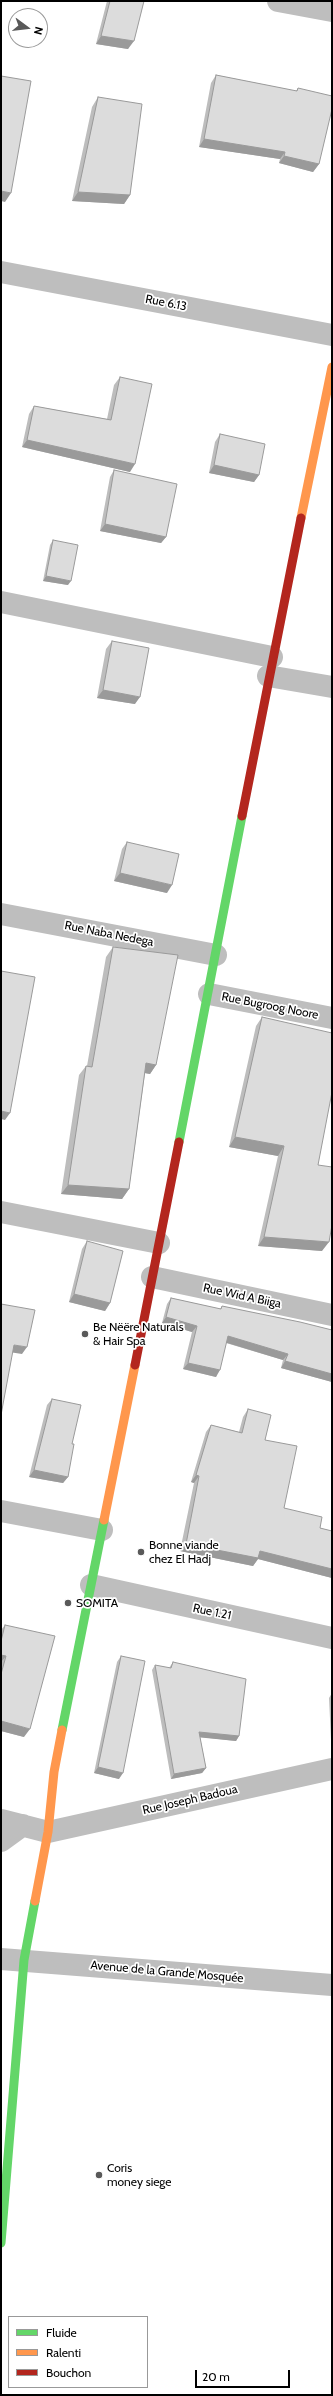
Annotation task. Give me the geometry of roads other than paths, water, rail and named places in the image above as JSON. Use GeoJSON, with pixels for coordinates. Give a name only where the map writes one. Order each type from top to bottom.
{"type":"FeatureCollection","features":[{"type":"Feature","properties":{"kind":"main road"},"geometry":{"type":"LineString","coordinates":[[1,2243],[24,1960],[48,1832],[54,1772],[75,1660],[92,1585],[209,994],[270,666],[332,372]]}},
{"type":"Feature","properties":{"kind":"street"},"geometry":{"type":"LineString","coordinates":[[278,1],[332,11]]}},
{"type":"Feature","properties":{"kind":"street","name":"Rue 6.13"},"geometry":{"type":"LineString","coordinates":[[1,272],[332,335]]}},
{"type":"Feature","properties":{"kind":"street"},"geometry":{"type":"LineString","coordinates":[[1,602],[270,666],[332,687]]}},
{"type":"Feature","properties":{"kind":"street","name":"Rue Naba Nedega"},"geometry":{"type":"LineString","coordinates":[[1,914],[216,955]]}},
{"type":"Feature","properties":{"kind":"street","name":"Rue Bugroog Noore"},"geometry":{"type":"LineString","coordinates":[[209,994],[332,1018]]}},
{"type":"Feature","properties":{"kind":"street"},"geometry":{"type":"LineString","coordinates":[[1,1212],[159,1243]]}},
{"type":"Feature","properties":{"kind":"street","name":"Rue Wid A Biiga"},"geometry":{"type":"LineString","coordinates":[[152,1277],[332,1315]]}},
{"type":"Feature","properties":{"kind":"street"},"geometry":{"type":"LineString","coordinates":[[1,1511],[102,1530]]}},
{"type":"Feature","properties":{"kind":"street","name":"Rue 1.21"},"geometry":{"type":"LineString","coordinates":[[92,1585],[332,1638]]}},
{"type":"Feature","properties":{"kind":"street","name":"Rue Joseph Badoua"},"geometry":{"type":"LineString","coordinates":[[48,1832],[332,1769]]}},
{"type":"Feature","properties":{"kind":"street"},"geometry":{"type":"LineString","coordinates":[[1,1820],[48,1832]]}},
{"type":"Feature","properties":{"kind":"street"},"geometry":{"type":"LineString","coordinates":[[1,1841],[23,1825]]}},
{"type":"Feature","properties":{"kind":"street","name":"Avenue de la Grande Mosquée"},"geometry":{"type":"LineString","coordinates":[[1,1959],[332,1985]]}},
{"type":"Feature","properties":{"kind":"place","name":"Be Nëëre Naturals & Hair Spa"},"geometry":{"type":"Point","coordinates":[85,1334]}},
{"type":"Feature","properties":{"kind":"place","name":"Bonne viande chez El Hadj"},"geometry":{"type":"Point","coordinates":[141,1552]}},
{"type":"Feature","properties":{"kind":"place","name":"SOMITA"},"geometry":{"type":"Point","coordinates":[68,1603]}},
{"type":"Feature","properties":{"kind":"place","name":"Coris money siege"},"geometry":{"type":"Point","coordinates":[99,2175]}}]}
